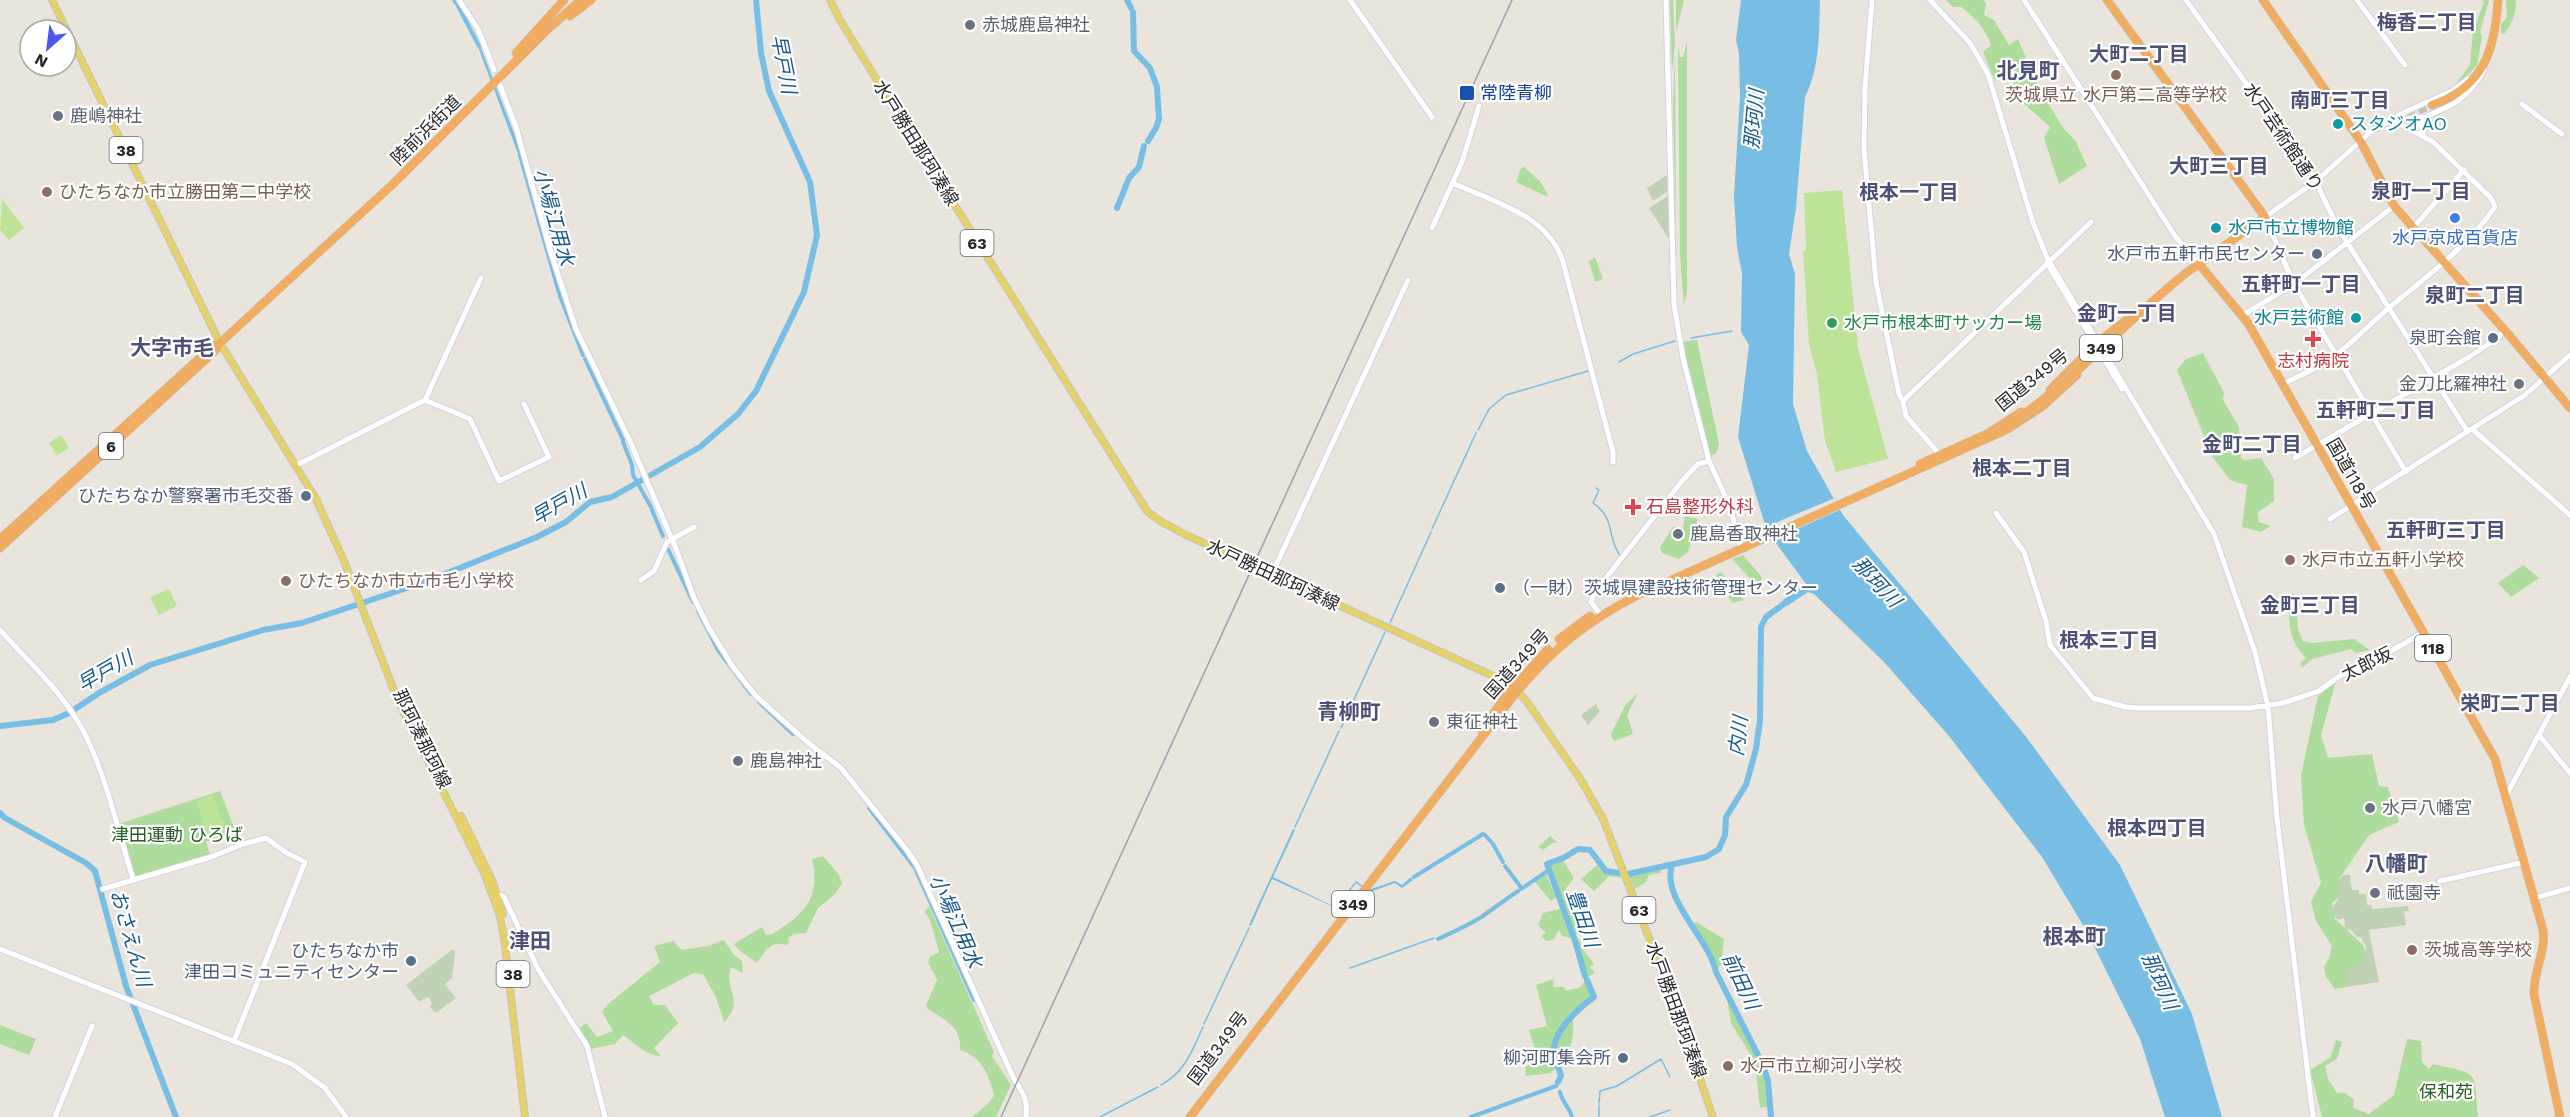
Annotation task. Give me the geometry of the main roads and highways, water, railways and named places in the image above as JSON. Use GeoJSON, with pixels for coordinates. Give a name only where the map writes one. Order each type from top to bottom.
{"type":"FeatureCollection","features":[{"type":"Feature","properties":{"kind":"highway"},"geometry":{"type":"LineString","coordinates":[[520,53],[564,0]]}},
{"type":"Feature","properties":{"kind":"highway","name":"6"},"geometry":{"type":"LineString","coordinates":[[520,53],[573,0]]}},
{"type":"Feature","properties":{"kind":"highway","name":"6"},"geometry":{"type":"LineString","coordinates":[[520,53],[581,0]]}},
{"type":"Feature","properties":{"kind":"highway"},"geometry":{"type":"LineString","coordinates":[[520,53],[591,0]]}},
{"type":"Feature","properties":{"kind":"highway"},"geometry":{"type":"LineString","coordinates":[[2107,0],[2265,217],[2199,264]]}},
{"type":"Feature","properties":{"kind":"highway"},"geometry":{"type":"LineString","coordinates":[[2263,0],[2361,142],[2394,206],[2570,408]]}},
{"type":"Feature","properties":{"kind":"highway"},"geometry":{"type":"LineString","coordinates":[[2482,68],[2490,38],[2494,0]]}},
{"type":"Feature","properties":{"kind":"highway"},"geometry":{"type":"LineString","coordinates":[[2432,105],[2457,94],[2469,85],[2482,68],[2492,48],[2498,0]]}},
{"type":"Feature","properties":{"kind":"highway","name":"陸前浜街道"},"geometry":{"type":"LineString","coordinates":[[0,548],[216,350],[220,343],[346,226],[347,222],[520,53]]}},
{"type":"Feature","properties":{"kind":"highway","name":"国道349号"},"geometry":{"type":"LineString","coordinates":[[1991,434],[2014,421],[2051,394],[2137,313],[2199,264]]}},
{"type":"Feature","properties":{"kind":"highway","name":"国道118号"},"geometry":{"type":"LineString","coordinates":[[2199,264],[2243,315],[2495,759],[2507,794],[2544,939],[2534,980],[2534,994],[2560,1117]]}},
{"type":"Feature","properties":{"kind":"highway","name":"国道349号"},"geometry":{"type":"LineString","coordinates":[[1991,434],[2042,397],[2097,344],[2177,279]]}},
{"type":"Feature","properties":{"kind":"highway","name":"国道349号"},"geometry":{"type":"LineString","coordinates":[[1185,1117],[1515,689],[1559,646],[1600,613],[1746,544],[2023,420],[2043,406],[2102,353],[2147,304]]}},
{"type":"Feature","properties":{"kind":"highway","name":"陸前浜街道"},"geometry":{"type":"LineString","coordinates":[[0,539],[213,346],[220,343]]}},
{"type":"Feature","properties":{"kind":"highway","name":"国道349号"},"geometry":{"type":"LineString","coordinates":[[1190,1117],[1515,689]]}},
{"type":"Feature","properties":{"kind":"main road","name":"那珂湊那珂線"},"geometry":{"type":"LineString","coordinates":[[52,0],[220,343],[247,385],[256,394],[299,464],[337,534],[398,701],[476,856],[499,913],[507,958],[527,1117]]}},
{"type":"Feature","properties":{"kind":"main road","name":"水戸勝田那珂湊線"},"geometry":{"type":"LineString","coordinates":[[830,0],[845,29],[910,134],[1144,506],[1166,525],[1501,680],[1515,689],[1581,780],[1603,819],[1672,997],[1713,1117]]}},
{"type":"Feature","properties":{"kind":"main road","name":"那珂湊那珂線"},"geometry":{"type":"LineString","coordinates":[[363,606],[400,697],[480,854],[497,894],[510,947],[527,1117]]}},
{"type":"Feature","properties":{"kind":"water","name":"那珂川"},"geometry":{"type":"Polygon","coordinates":[[[1741,0],[1820,0],[1818,50],[1814,74],[1805,97],[1796,208],[1789,254],[1795,274],[1793,404],[1807,451],[1843,515],[2027,738],[2120,865],[2192,1014],[2222,1117],[2165,1117],[2140,1039],[2086,930],[2042,857],[1949,736],[1884,662],[1814,594],[1808,592],[1787,606],[1785,604],[1778,607],[1785,603],[1783,600],[1806,584],[1767,531],[1738,437],[1749,345],[1741,332],[1742,273],[1737,248],[1734,196],[1740,96],[1739,53],[1736,40],[1741,0]]]}},
{"type":"Feature","properties":{"kind":"water"},"geometry":{"type":"Polygon","coordinates":[[[479,43],[519,146],[522,158],[520,159],[477,44],[479,43]]]}},
{"type":"Feature","properties":{"kind":"water"},"geometry":{"type":"Polygon","coordinates":[[[1293,829],[1295,830],[1273,877],[1335,907],[1356,881],[1368,890],[1395,881],[1402,885],[1411,877],[1413,880],[1402,888],[1395,883],[1370,892],[1356,883],[1336,908],[1272,879],[1251,926],[1249,925],[1293,829]]]}},
{"type":"Feature","properties":{"kind":"waterway","name":"早戸川"},"geometry":{"type":"LineString","coordinates":[[0,726],[53,720],[69,713],[99,693],[150,665],[263,630],[302,623],[425,582],[537,537],[566,522],[590,502],[612,497],[700,447],[738,414],[756,391],[804,292],[817,235],[810,182],[769,91],[761,53],[756,0]]}},
{"type":"Feature","properties":{"kind":"waterway"},"geometry":{"type":"LineString","coordinates":[[1127,0],[1131,8]]}},
{"type":"Feature","properties":{"kind":"waterway","name":"小場江用水"},"geometry":{"type":"LineString","coordinates":[[458,6],[479,46]]}},
{"type":"Feature","properties":{"kind":"waterway"},"geometry":{"type":"LineString","coordinates":[[1133,12],[1134,51],[1150,68],[1157,87],[1159,119],[1148,141]]}},
{"type":"Feature","properties":{"kind":"waterway"},"geometry":{"type":"LineString","coordinates":[[1117,208],[1129,178],[1139,167],[1144,146]]}},
{"type":"Feature","properties":{"kind":"waterway","name":"小場江用水"},"geometry":{"type":"LineString","coordinates":[[520,155],[559,293]]}},
{"type":"Feature","properties":{"kind":"waterway","name":"小場江用水"},"geometry":{"type":"LineString","coordinates":[[560,296],[583,355]]}},
{"type":"Feature","properties":{"kind":"waterway"},"geometry":{"type":"LineString","coordinates":[[1691,338],[1732,331]]}},
{"type":"Feature","properties":{"kind":"waterway"},"geometry":{"type":"LineString","coordinates":[[1619,362],[1633,354],[1675,341]]}},
{"type":"Feature","properties":{"kind":"waterway","name":"小場江用水"},"geometry":{"type":"LineString","coordinates":[[585,359],[623,440]]}},
{"type":"Feature","properties":{"kind":"waterway"},"geometry":{"type":"LineString","coordinates":[[1478,430],[1489,409],[1506,395],[1588,371]]}},
{"type":"Feature","properties":{"kind":"waterway"},"geometry":{"type":"LineString","coordinates":[[1432,529],[1476,433]]}},
{"type":"Feature","properties":{"kind":"waterway","name":"小場江用水"},"geometry":{"type":"LineString","coordinates":[[623,442],[632,465],[633,475],[651,507]]}},
{"type":"Feature","properties":{"kind":"waterway"},"geometry":{"type":"LineString","coordinates":[[1596,488],[1599,490],[1593,503],[1605,515],[1619,554]]}},
{"type":"Feature","properties":{"kind":"waterway","name":"小場江用水"},"geometry":{"type":"LineString","coordinates":[[652,510],[663,536]]}},
{"type":"Feature","properties":{"kind":"waterway"},"geometry":{"type":"LineString","coordinates":[[1390,623],[1431,532]]}},
{"type":"Feature","properties":{"kind":"waterway","name":"小場江用水"},"geometry":{"type":"LineString","coordinates":[[668,549],[693,602]]}},
{"type":"Feature","properties":{"kind":"waterway","name":"内川"},"geometry":{"type":"LineString","coordinates":[[1628,874],[1706,857],[1719,849],[1725,835],[1726,817],[1746,785],[1756,749],[1760,720],[1761,627],[1766,617],[1785,603]]}},
{"type":"Feature","properties":{"kind":"waterway","name":"小場江用水"},"geometry":{"type":"LineString","coordinates":[[698,611],[717,648]]}},
{"type":"Feature","properties":{"kind":"waterway"},"geometry":{"type":"LineString","coordinates":[[1341,728],[1385,632]]}},
{"type":"Feature","properties":{"kind":"waterway","name":"小場江用水"},"geometry":{"type":"LineString","coordinates":[[718,650],[751,694]]}},
{"type":"Feature","properties":{"kind":"waterway","name":"小場江用水"},"geometry":{"type":"LineString","coordinates":[[759,702],[793,734]]}},
{"type":"Feature","properties":{"kind":"waterway"},"geometry":{"type":"LineString","coordinates":[[1295,827],[1339,731]]}},
{"type":"Feature","properties":{"kind":"waterway","name":"小場江用水"},"geometry":{"type":"LineString","coordinates":[[869,808],[915,868],[974,1000]]}},
{"type":"Feature","properties":{"kind":"waterway","name":"おさえん川"},"geometry":{"type":"LineString","coordinates":[[0,813],[5,818],[86,863],[95,871],[126,986],[176,1117]]}},
{"type":"Feature","properties":{"kind":"waterway"},"geometry":{"type":"LineString","coordinates":[[1414,877],[1483,834]]}},
{"type":"Feature","properties":{"kind":"waterway","name":"内川"},"geometry":{"type":"LineString","coordinates":[[1485,835],[1503,862]]}},
{"type":"Feature","properties":{"kind":"waterway","name":"内川"},"geometry":{"type":"LineString","coordinates":[[1565,857],[1578,849],[1590,850],[1606,871],[1619,873]]}},
{"type":"Feature","properties":{"kind":"waterway","name":"豊田川"},"geometry":{"type":"LineString","coordinates":[[1563,858],[1547,864],[1585,976]]}},
{"type":"Feature","properties":{"kind":"waterway","name":"前田川"},"geometry":{"type":"LineString","coordinates":[[1672,865],[1670,878],[1679,905],[1712,959],[1716,972],[1763,1065],[1768,1081],[1771,1117]]}},
{"type":"Feature","properties":{"kind":"waterway"},"geometry":{"type":"LineString","coordinates":[[1505,866],[1520,886]]}},
{"type":"Feature","properties":{"kind":"waterway"},"geometry":{"type":"LineString","coordinates":[[1521,889],[1546,872]]}},
{"type":"Feature","properties":{"kind":"waterway"},"geometry":{"type":"LineString","coordinates":[[1484,915],[1518,891]]}},
{"type":"Feature","properties":{"kind":"waterway"},"geometry":{"type":"LineString","coordinates":[[1438,939],[1483,916]]}},
{"type":"Feature","properties":{"kind":"waterway"},"geometry":{"type":"LineString","coordinates":[[1204,1024],[1249,928]]}},
{"type":"Feature","properties":{"kind":"waterway"},"geometry":{"type":"LineString","coordinates":[[1350,968],[1434,938]]}},
{"type":"Feature","properties":{"kind":"waterway","name":"豊田川"},"geometry":{"type":"LineString","coordinates":[[1558,1082],[1561,1076],[1554,1058],[1556,1040],[1566,1023],[1594,997],[1587,980]]}},
{"type":"Feature","properties":{"kind":"waterway"},"geometry":{"type":"LineString","coordinates":[[1161,1085],[1182,1067],[1203,1027]]}},
{"type":"Feature","properties":{"kind":"waterway"},"geometry":{"type":"LineString","coordinates":[[1599,1103],[1600,1091],[1617,1086],[1661,1059],[1670,1077]]}},
{"type":"Feature","properties":{"kind":"waterway"},"geometry":{"type":"LineString","coordinates":[[1498,1107],[1556,1086]]}},
{"type":"Feature","properties":{"kind":"waterway"},"geometry":{"type":"LineString","coordinates":[[1100,1117],[1158,1087]]}},
{"type":"Feature","properties":{"kind":"waterway"},"geometry":{"type":"LineString","coordinates":[[1560,1092],[1572,1117]]}},
{"type":"Feature","properties":{"kind":"waterway"},"geometry":{"type":"LineString","coordinates":[[1599,1105],[1599,1117]]}},
{"type":"Feature","properties":{"kind":"waterway"},"geometry":{"type":"LineString","coordinates":[[1471,1117],[1496,1108]]}},
{"type":"Feature","properties":{"kind":"waterway"},"geometry":{"type":"LineString","coordinates":[[1650,1117],[1670,1110]]}},
{"type":"Feature","properties":{"kind":"tunnel"},"geometry":{"type":"LineString","coordinates":[[2396,119],[2432,105]]}},
{"type":"Feature","properties":{"kind":"railway"},"geometry":{"type":"LineString","coordinates":[[1001,1117],[1512,0]]}},
{"type":"Feature","properties":{"kind":"place","name":"赤城鹿島神社"},"geometry":{"type":"Point","coordinates":[970,25]}},
{"type":"Feature","properties":{"kind":"place","name":"茨城県立 水戸第二高等学校"},"geometry":{"type":"Point","coordinates":[2116,75]}},
{"type":"Feature","properties":{"kind":"place","name":"常陸青柳"},"geometry":{"type":"Point","coordinates":[1467,93]}},
{"type":"Feature","properties":{"kind":"place","name":"鹿嶋神社"},"geometry":{"type":"Point","coordinates":[58,116]}},
{"type":"Feature","properties":{"kind":"place","name":"スタジオAO"},"geometry":{"type":"Point","coordinates":[2338,124]}},
{"type":"Feature","properties":{"kind":"place","name":"ひたちなか市立勝田第二中学校"},"geometry":{"type":"Point","coordinates":[47,192]}},
{"type":"Feature","properties":{"kind":"place","name":"水戸京成百貨店"},"geometry":{"type":"Point","coordinates":[2455,218]}},
{"type":"Feature","properties":{"kind":"place","name":"水戸市立博物館"},"geometry":{"type":"Point","coordinates":[2216,228]}},
{"type":"Feature","properties":{"kind":"place","name":"水戸市五軒市民センター"},"geometry":{"type":"Point","coordinates":[2317,254]}},
{"type":"Feature","properties":{"kind":"place","name":"水戸芸術館"},"geometry":{"type":"Point","coordinates":[2356,318]}},
{"type":"Feature","properties":{"kind":"place","name":"水戸市根本町サッカー場"},"geometry":{"type":"Point","coordinates":[1832,323]}},
{"type":"Feature","properties":{"kind":"place","name":"泉町会館"},"geometry":{"type":"Point","coordinates":[2493,338]}},
{"type":"Feature","properties":{"kind":"place","name":"志村病院"},"geometry":{"type":"Point","coordinates":[2313,339]}},
{"type":"Feature","properties":{"kind":"place","name":"金刀比羅神社"},"geometry":{"type":"Point","coordinates":[2519,384]}},
{"type":"Feature","properties":{"kind":"place","name":"ひたちなか警察署市毛交番"},"geometry":{"type":"Point","coordinates":[306,496]}},
{"type":"Feature","properties":{"kind":"place","name":"石島整形外科"},"geometry":{"type":"Point","coordinates":[1633,507]}},
{"type":"Feature","properties":{"kind":"place","name":"鹿島香取神社"},"geometry":{"type":"Point","coordinates":[1678,534]}},
{"type":"Feature","properties":{"kind":"place","name":"水戸市立五軒小学校"},"geometry":{"type":"Point","coordinates":[2290,560]}},
{"type":"Feature","properties":{"kind":"place","name":"ひたちなか市立市毛小学校"},"geometry":{"type":"Point","coordinates":[286,581]}},
{"type":"Feature","properties":{"kind":"place","name":"（一財）茨城県建設技術管理センター"},"geometry":{"type":"Point","coordinates":[1500,588]}},
{"type":"Feature","properties":{"kind":"place","name":"東征神社"},"geometry":{"type":"Point","coordinates":[1434,722]}},
{"type":"Feature","properties":{"kind":"place","name":"鹿島神社"},"geometry":{"type":"Point","coordinates":[738,761]}},
{"type":"Feature","properties":{"kind":"place","name":"水戸八幡宮"},"geometry":{"type":"Point","coordinates":[2370,808]}},
{"type":"Feature","properties":{"kind":"place","name":"祇園寺"},"geometry":{"type":"Point","coordinates":[2375,893]}},
{"type":"Feature","properties":{"kind":"place","name":"茨城高等学校"},"geometry":{"type":"Point","coordinates":[2412,950]}},
{"type":"Feature","properties":{"kind":"place","name":"ひたちなか市 津田コミュニティセンター"},"geometry":{"type":"Point","coordinates":[411,961]}},
{"type":"Feature","properties":{"kind":"place","name":"柳河町集会所"},"geometry":{"type":"Point","coordinates":[1623,1058]}},
{"type":"Feature","properties":{"kind":"place","name":"水戸市立柳河小学校"},"geometry":{"type":"Point","coordinates":[1728,1066]}},
{"type":"Feature","properties":{"kind":"district","name":"梅香二丁目"},"geometry":{"type":"Point","coordinates":[2427,22]}},
{"type":"Feature","properties":{"kind":"district","name":"大町二丁目"},"geometry":{"type":"Point","coordinates":[2139,54]}},
{"type":"Feature","properties":{"kind":"district","name":"北見町"},"geometry":{"type":"Point","coordinates":[2028,71]}},
{"type":"Feature","properties":{"kind":"district","name":"南町三丁目"},"geometry":{"type":"Point","coordinates":[2340,100]}},
{"type":"Feature","properties":{"kind":"district","name":"大町三丁目"},"geometry":{"type":"Point","coordinates":[2219,166]}},
{"type":"Feature","properties":{"kind":"district","name":"泉町一丁目"},"geometry":{"type":"Point","coordinates":[2421,191]}},
{"type":"Feature","properties":{"kind":"district","name":"根本一丁目"},"geometry":{"type":"Point","coordinates":[1909,192]}},
{"type":"Feature","properties":{"kind":"district","name":"五軒町一丁目"},"geometry":{"type":"Point","coordinates":[2301,284]}},
{"type":"Feature","properties":{"kind":"district","name":"泉町二丁目"},"geometry":{"type":"Point","coordinates":[2475,295]}},
{"type":"Feature","properties":{"kind":"district","name":"金町一丁目"},"geometry":{"type":"Point","coordinates":[2127,313]}},
{"type":"Feature","properties":{"kind":"district","name":"大字市毛"},"geometry":{"type":"Point","coordinates":[172,348]}},
{"type":"Feature","properties":{"kind":"district","name":"五軒町二丁目"},"geometry":{"type":"Point","coordinates":[2376,410]}},
{"type":"Feature","properties":{"kind":"district","name":"金町二丁目"},"geometry":{"type":"Point","coordinates":[2252,444]}},
{"type":"Feature","properties":{"kind":"district","name":"根本二丁目"},"geometry":{"type":"Point","coordinates":[2022,468]}},
{"type":"Feature","properties":{"kind":"district","name":"五軒町三丁目"},"geometry":{"type":"Point","coordinates":[2446,530]}},
{"type":"Feature","properties":{"kind":"district","name":"金町三丁目"},"geometry":{"type":"Point","coordinates":[2310,605]}},
{"type":"Feature","properties":{"kind":"district","name":"根本三丁目"},"geometry":{"type":"Point","coordinates":[2109,640]}},
{"type":"Feature","properties":{"kind":"district","name":"栄町二丁目"},"geometry":{"type":"Point","coordinates":[2510,703]}},
{"type":"Feature","properties":{"kind":"district","name":"青柳町"},"geometry":{"type":"Point","coordinates":[1349,712]}},
{"type":"Feature","properties":{"kind":"district","name":"根本四丁目"},"geometry":{"type":"Point","coordinates":[2157,828]}},
{"type":"Feature","properties":{"kind":"district","name":"八幡町"},"geometry":{"type":"Point","coordinates":[2396,864]}},
{"type":"Feature","properties":{"kind":"district","name":"根本町"},"geometry":{"type":"Point","coordinates":[2074,937]}},
{"type":"Feature","properties":{"kind":"district","name":"津田"},"geometry":{"type":"Point","coordinates":[530,941]}},
{"type":"Feature","properties":{"kind":"park label","name":"津田運動 ひろば"},"geometry":{"type":"Point","coordinates":[177,835]}},
{"type":"Feature","properties":{"kind":"park label","name":"保和苑"},"geometry":{"type":"Point","coordinates":[2446,1092]}}]}
